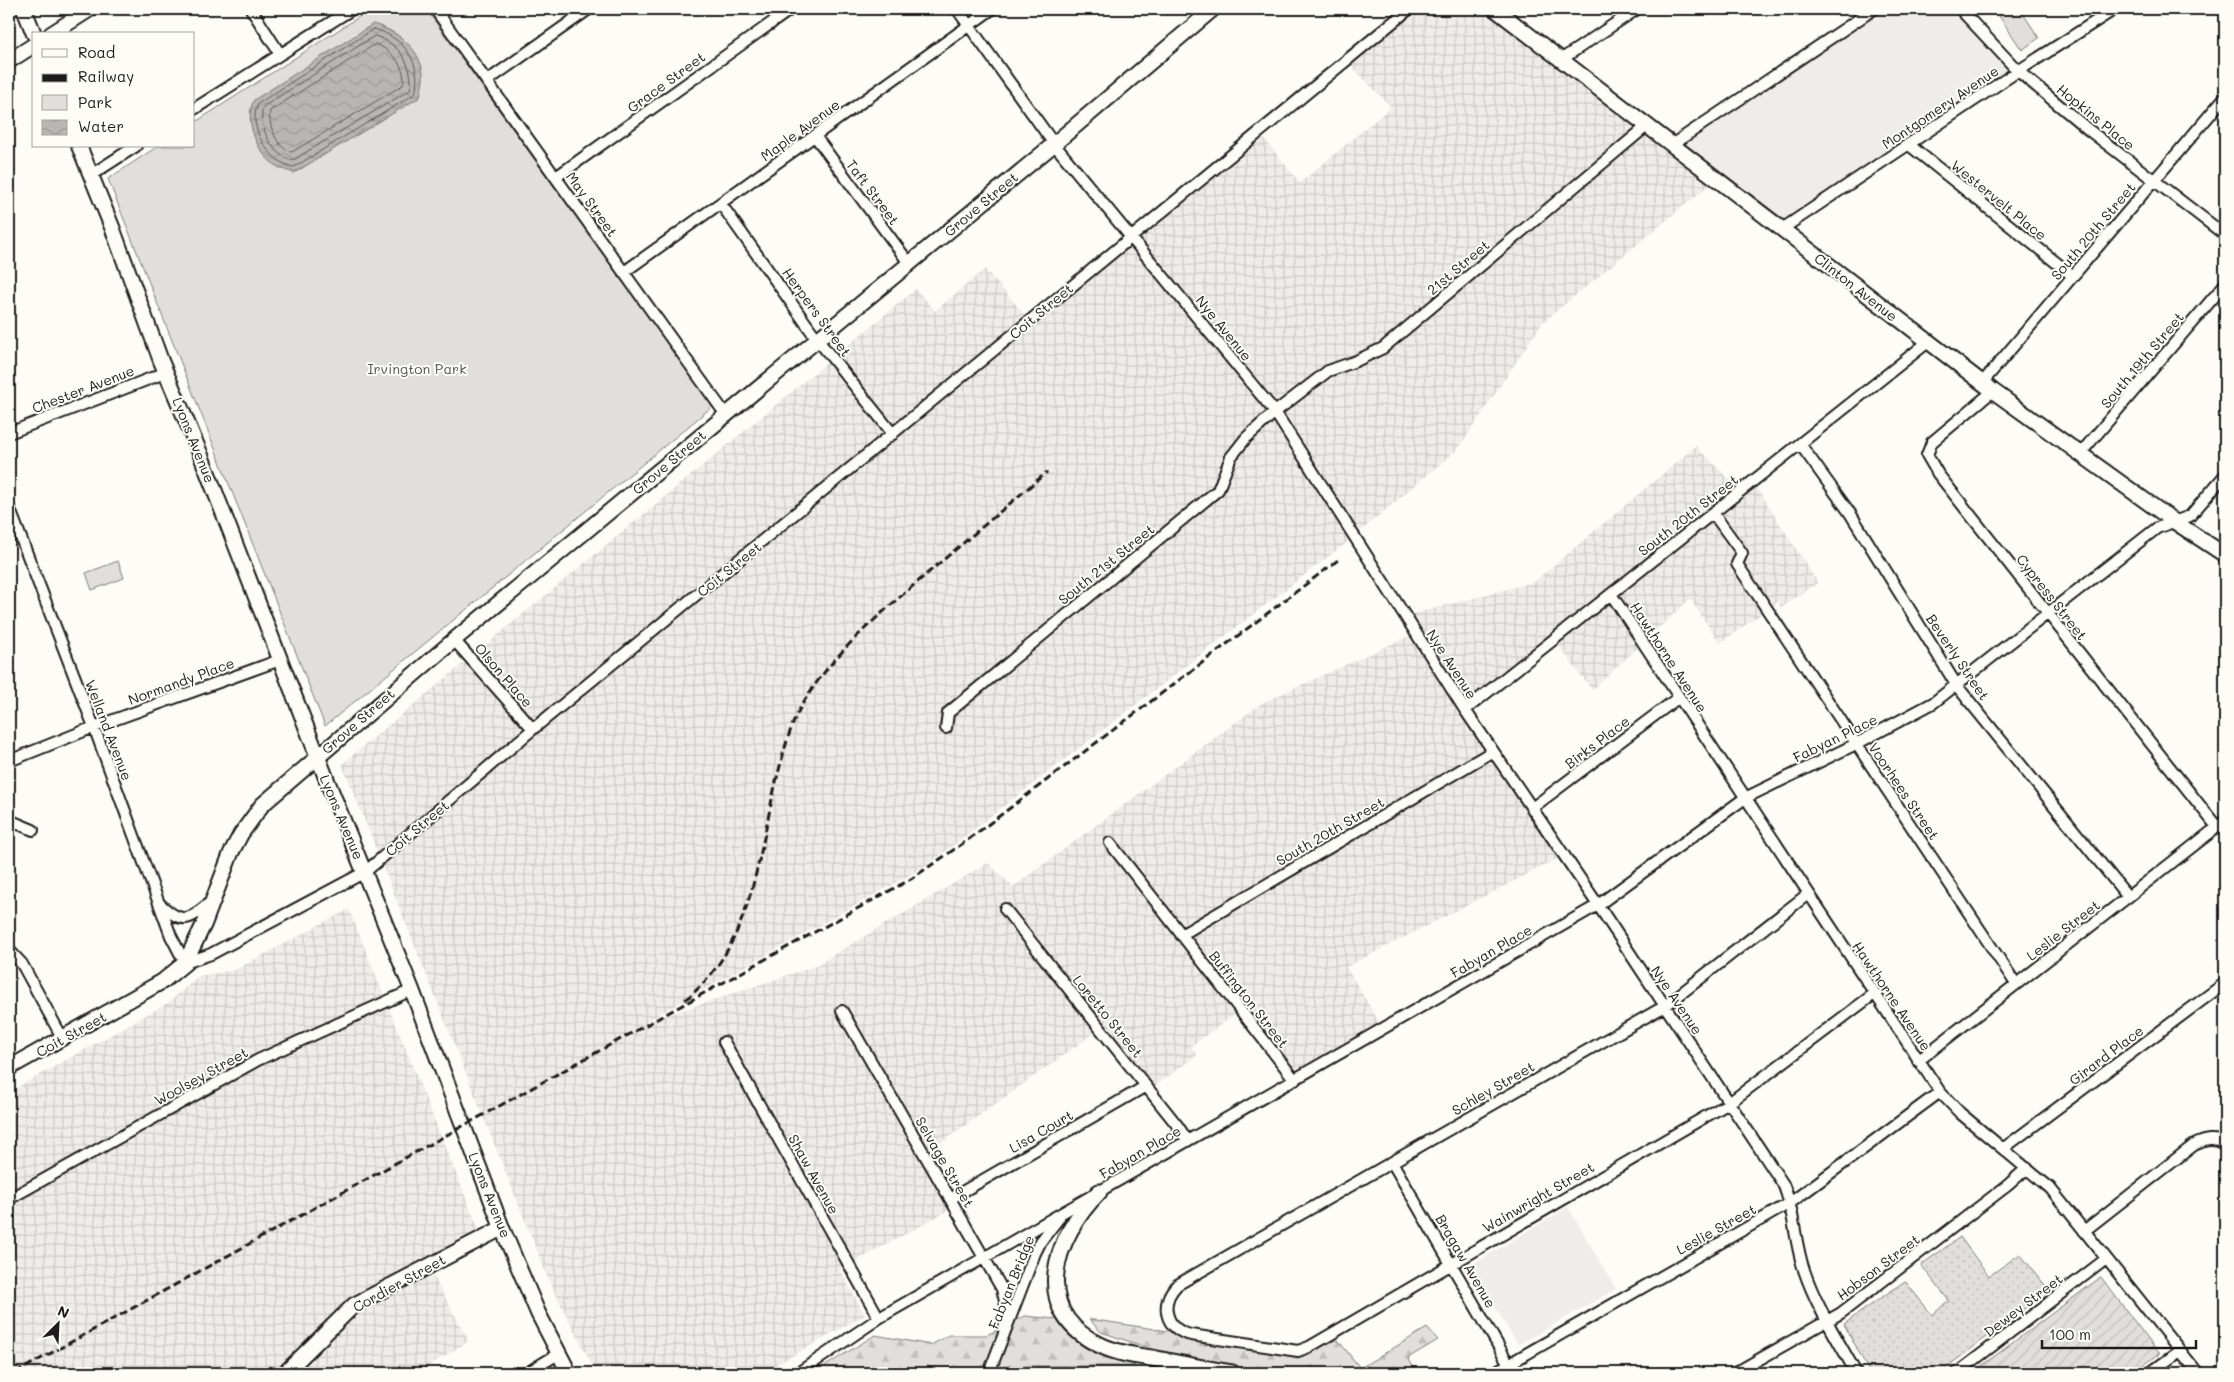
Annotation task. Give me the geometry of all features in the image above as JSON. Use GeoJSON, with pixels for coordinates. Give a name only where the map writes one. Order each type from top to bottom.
{"type":"FeatureCollection","features":[{"type":"Feature","properties":{"kind":"highway"},"geometry":{"type":"LineString","coordinates":[[1099,1192],[1075,1220],[1059,1253],[1055,1274],[1056,1289],[1068,1319],[1086,1337],[1108,1349],[1232,1373]]}},
{"type":"Feature","properties":{"kind":"main road"},"geometry":{"type":"LineString","coordinates":[[24,9],[33,32]]}},
{"type":"Feature","properties":{"kind":"main road"},"geometry":{"type":"LineString","coordinates":[[53,32],[90,9]]}},
{"type":"Feature","properties":{"kind":"main road","name":"Grove Street"},"geometry":{"type":"LineString","coordinates":[[185,963],[198,939],[231,853],[253,815],[317,756],[454,640],[1054,144],[1214,9]]}},
{"type":"Feature","properties":{"kind":"main road","name":"Clinton Avenue"},"geometry":{"type":"LineString","coordinates":[[1495,9],[1988,387],[2175,522],[2225,555]]}},
{"type":"Feature","properties":{"kind":"main road"},"geometry":{"type":"LineString","coordinates":[[9,61],[32,46]]}},
{"type":"Feature","properties":{"kind":"main road","name":"Lyons Avenue"},"geometry":{"type":"LineString","coordinates":[[81,148],[317,756],[412,990],[502,1228],[538,1313],[569,1373]]}},
{"type":"Feature","properties":{"kind":"main road","name":"Coit Street"},"geometry":{"type":"LineString","coordinates":[[9,1068],[163,981],[185,963]]}},
{"type":"Feature","properties":{"kind":"main road","name":"Cordier Street"},"geometry":{"type":"LineString","coordinates":[[285,1373],[354,1305],[502,1228]]}},
{"type":"Feature","properties":{"kind":"street"},"geometry":{"type":"LineString","coordinates":[[251,9],[280,54]]}},
{"type":"Feature","properties":{"kind":"street"},"geometry":{"type":"LineString","coordinates":[[195,108],[352,9]]}},
{"type":"Feature","properties":{"kind":"street","name":"May Street"},"geometry":{"type":"LineString","coordinates":[[435,9],[726,414]]}},
{"type":"Feature","properties":{"kind":"street"},"geometry":{"type":"LineString","coordinates":[[486,80],[589,9]]}},
{"type":"Feature","properties":{"kind":"street","name":"Grace Street"},"geometry":{"type":"LineString","coordinates":[[556,177],[791,9]]}},
{"type":"Feature","properties":{"kind":"street","name":"Nye Avenue"},"geometry":{"type":"LineString","coordinates":[[957,9],[1054,144],[1275,412],[1465,710],[1598,905],[1783,1184],[1790,1203],[1798,1252],[1804,1271],[1827,1320],[1856,1373]]}},
{"type":"Feature","properties":{"kind":"street","name":"Maple Avenue"},"geometry":{"type":"LineString","coordinates":[[624,272],[722,204],[992,9]]}},
{"type":"Feature","properties":{"kind":"street","name":"Coit Street"},"geometry":{"type":"LineString","coordinates":[[185,963],[211,954],[365,872],[533,729],[1409,9]]}},
{"type":"Feature","properties":{"kind":"street"},"geometry":{"type":"LineString","coordinates":[[1562,59],[1638,9]]}},
{"type":"Feature","properties":{"kind":"street"},"geometry":{"type":"LineString","coordinates":[[1673,144],[1874,9]]}},
{"type":"Feature","properties":{"kind":"street","name":"Hopkins Place"},"geometry":{"type":"LineString","coordinates":[[1960,9],[2018,71],[2090,131],[2225,235]]}},
{"type":"Feature","properties":{"kind":"street","name":"Montgomery Avenue"},"geometry":{"type":"LineString","coordinates":[[1782,229],[2018,71],[2115,9]]}},
{"type":"Feature","properties":{"kind":"street","name":"South 20th Street"},"geometry":{"type":"LineString","coordinates":[[1988,387],[2073,276],[2225,97]]}},
{"type":"Feature","properties":{"kind":"street","name":"21st Street"},"geometry":{"type":"LineString","coordinates":[[1275,412],[1328,370],[1356,361],[1383,348],[1648,125]]}},
{"type":"Feature","properties":{"kind":"street","name":"Taft Street"},"geometry":{"type":"LineString","coordinates":[[815,136],[909,263]]}},
{"type":"Feature","properties":{"kind":"street","name":"Westervelt Place"},"geometry":{"type":"LineString","coordinates":[[1908,144],[2073,276]]}},
{"type":"Feature","properties":{"kind":"street"},"geometry":{"type":"LineString","coordinates":[[91,175],[133,148]]}},
{"type":"Feature","properties":{"kind":"street","name":"Herpers Street"},"geometry":{"type":"LineString","coordinates":[[722,204],[817,339],[893,434]]}},
{"type":"Feature","properties":{"kind":"street","name":"South 19th Street"},"geometry":{"type":"LineString","coordinates":[[2080,454],[2225,284]]}},
{"type":"Feature","properties":{"kind":"street","name":"South 20th Street"},"geometry":{"type":"LineString","coordinates":[[1465,710],[1928,342]]}},
{"type":"Feature","properties":{"kind":"street","name":"Chester Avenue"},"geometry":{"type":"LineString","coordinates":[[9,433],[167,372]]}},
{"type":"Feature","properties":{"kind":"street","name":"Cypress Street"},"geometry":{"type":"LineString","coordinates":[[1988,387],[1932,442],[1927,455],[1938,474],[2048,614],[2221,824]]}},
{"type":"Feature","properties":{"kind":"street","name":"South 21st Street"},"geometry":{"type":"LineString","coordinates":[[946,728],[948,713],[1218,490],[1231,457],[1246,438],[1275,412]]}},
{"type":"Feature","properties":{"kind":"street","name":"Beverly Street"},"geometry":{"type":"LineString","coordinates":[[1800,444],[1850,513],[1957,686],[2128,897]]}},
{"type":"Feature","properties":{"kind":"street","name":"Fabyan Place"},"geometry":{"type":"LineString","coordinates":[[798,1373],[879,1318],[1598,905],[1745,798],[1856,744],[1933,703],[2157,528],[2190,516],[2225,475]]}},
{"type":"Feature","properties":{"kind":"street","name":"Welland Avenue"},"geometry":{"type":"LineString","coordinates":[[9,507],[94,727],[171,936],[185,963]]}},
{"type":"Feature","properties":{"kind":"street","name":"Voorhees Street"},"geometry":{"type":"LineString","coordinates":[[1713,513],[1742,553],[1737,564],[2016,984]]}},
{"type":"Feature","properties":{"kind":"street","name":"Hawthorne Avenue"},"geometry":{"type":"LineString","coordinates":[[1611,594],[1940,1092],[1960,1113],[2050,1188],[2198,1373]]}},
{"type":"Feature","properties":{"kind":"street","name":"Olson Place"},"geometry":{"type":"LineString","coordinates":[[454,640],[533,729]]}},
{"type":"Feature","properties":{"kind":"street","name":"Normandy Place"},"geometry":{"type":"LineString","coordinates":[[9,761],[94,727],[280,660]]}},
{"type":"Feature","properties":{"kind":"street","name":"Birks Place"},"geometry":{"type":"LineString","coordinates":[[1532,808],[1679,697]]}},
{"type":"Feature","properties":{"kind":"street","name":"South 20th Street"},"geometry":{"type":"LineString","coordinates":[[1181,934],[1493,751]]}},
{"type":"Feature","properties":{"kind":"street"},"geometry":{"type":"LineString","coordinates":[[9,820],[33,830]]}},
{"type":"Feature","properties":{"kind":"street","name":"Leslie Street"},"geometry":{"type":"LineString","coordinates":[[1918,1061],[2221,824]]}},
{"type":"Feature","properties":{"kind":"street","name":"Buffington Street"},"geometry":{"type":"LineString","coordinates":[[1110,843],[1295,1080]]}},
{"type":"Feature","properties":{"kind":"street","name":"Schley Street"},"geometry":{"type":"LineString","coordinates":[[1191,1335],[1176,1330],[1167,1315],[1167,1298],[1177,1285],[1664,1006],[1808,894]]}},
{"type":"Feature","properties":{"kind":"street"},"geometry":{"type":"LineString","coordinates":[[158,902],[170,914],[183,919],[192,918],[215,898]]}},
{"type":"Feature","properties":{"kind":"street","name":"Loretto Street"},"geometry":{"type":"LineString","coordinates":[[1006,909],[1187,1140]]}},
{"type":"Feature","properties":{"kind":"street"},"geometry":{"type":"LineString","coordinates":[[9,950],[22,964],[63,1039]]}},
{"type":"Feature","properties":{"kind":"street","name":"Girard Place"},"geometry":{"type":"LineString","coordinates":[[2004,1148],[2225,983]]}},
{"type":"Feature","properties":{"kind":"street","name":"Woolsey Street"},"geometry":{"type":"LineString","coordinates":[[9,1199],[258,1060],[412,990]]}},
{"type":"Feature","properties":{"kind":"street","name":"Wainwright Street"},"geometry":{"type":"LineString","coordinates":[[1191,1335],[1298,1351],[1309,1347],[1729,1103],[1874,994]]}},
{"type":"Feature","properties":{"kind":"street","name":"Selvage Street"},"geometry":{"type":"LineString","coordinates":[[842,1010],[1004,1294],[1006,1311],[1004,1332]]}},
{"type":"Feature","properties":{"kind":"street","name":"Shaw Avenue"},"geometry":{"type":"LineString","coordinates":[[724,1042],[879,1318]]}},
{"type":"Feature","properties":{"kind":"street","name":"Lisa Court"},"geometry":{"type":"LineString","coordinates":[[950,1200],[1146,1086]]}},
{"type":"Feature","properties":{"kind":"street","name":"Leslie Street"},"geometry":{"type":"LineString","coordinates":[[1493,1373],[1512,1369],[1790,1203],[1940,1092]]}},
{"type":"Feature","properties":{"kind":"street"},"geometry":{"type":"LineString","coordinates":[[2084,1231],[2194,1145],[2206,1140],[2218,1140],[2225,1144]]}},
{"type":"Feature","properties":{"kind":"street","name":"Bragaw Avenue"},"geometry":{"type":"LineString","coordinates":[[1392,1162],[1512,1369]]}},
{"type":"Feature","properties":{"kind":"street","name":"Hobson Street"},"geometry":{"type":"LineString","coordinates":[[1735,1373],[1856,1301],[2008,1186],[2027,1168]]}},
{"type":"Feature","properties":{"kind":"street","name":"Fabyan Bridge"},"geometry":{"type":"LineString","coordinates":[[989,1373],[1041,1241],[1051,1226],[1069,1209]]}},
{"type":"Feature","properties":{"kind":"street","name":"Dewey Street"},"geometry":{"type":"LineString","coordinates":[[1957,1373],[2106,1259]]}},
{"type":"Feature","properties":{"kind":"street"},"geometry":{"type":"LineString","coordinates":[[2150,1373],[2180,1351]]}},
{"type":"Feature","properties":{"kind":"street"},"geometry":{"type":"LineString","coordinates":[[527,1373],[558,1354]]}},
{"type":"Feature","properties":{"kind":"shaded area"},"geometry":{"type":"Polygon","coordinates":[[[1410,9],[1501,9],[1720,176],[1542,323],[1459,448],[1350,540],[926,866],[644,1023],[815,966],[988,863],[1013,887],[1262,703],[1409,636],[1398,618],[1534,582],[1696,446],[1743,493],[1755,485],[1818,583],[1781,608],[1778,602],[1720,643],[1690,599],[1592,690],[1555,641],[1465,712],[1565,855],[1346,967],[1384,1030],[1291,1079],[1238,1012],[1191,1046],[1197,1055],[1151,1089],[1100,1029],[924,1155],[955,1207],[840,1270],[865,1315],[762,1373],[596,1373],[550,1283],[342,764],[916,289],[935,311],[985,269],[1031,322],[1259,132],[1300,183],[1391,107],[1345,59],[1410,9]]]}},
{"type":"Feature","properties":{"kind":"shaded area"},"geometry":{"type":"Polygon","coordinates":[[[1883,9],[1951,9],[2011,72],[1782,221],[1684,144],[1883,9]]]}},
{"type":"Feature","properties":{"kind":"shaded area"},"geometry":{"type":"Polygon","coordinates":[[[349,909],[482,1238],[427,1265],[469,1341],[417,1373],[9,1373],[9,1092],[168,1003],[199,976],[235,970],[349,909]]]}},
{"type":"Feature","properties":{"kind":"shaded area"},"geometry":{"type":"Polygon","coordinates":[[[1568,1207],[1616,1289],[1518,1345],[1470,1266],[1568,1207]]]}},
{"type":"Feature","properties":{"kind":"green space","name":"Irvington Park"},"geometry":{"type":"Polygon","coordinates":[[[371,9],[426,9],[713,406],[325,726],[108,179],[155,148],[195,148],[195,122],[371,9]]]}},
{"type":"Feature","properties":{"kind":"green space"},"geometry":{"type":"Polygon","coordinates":[[[2003,9],[2020,9],[2039,38],[2022,50],[1997,13],[2003,9]]]}},
{"type":"Feature","properties":{"kind":"green space"},"geometry":{"type":"Polygon","coordinates":[[[118,561],[124,578],[92,590],[86,573],[118,561]]]}},
{"type":"Feature","properties":{"kind":"green space"},"geometry":{"type":"Polygon","coordinates":[[[1960,1237],[1989,1276],[2020,1254],[2049,1290],[1939,1373],[1870,1373],[1844,1324],[1905,1281],[1932,1315],[1949,1301],[1921,1265],[1960,1237]]]}},
{"type":"Feature","properties":{"kind":"green space"},"geometry":{"type":"Polygon","coordinates":[[[2101,1277],[2159,1354],[2133,1373],[1972,1373],[2101,1277]]]}},
{"type":"Feature","properties":{"kind":"green space"},"geometry":{"type":"Polygon","coordinates":[[[1025,1316],[1055,1319],[1135,1366],[1013,1366],[912,1373],[814,1373],[875,1335],[931,1345],[949,1335],[987,1335],[1025,1316]]]}},
{"type":"Feature","properties":{"kind":"green space"},"geometry":{"type":"Polygon","coordinates":[[[1089,1319],[1298,1351],[1338,1340],[1360,1368],[1427,1328],[1438,1340],[1408,1358],[1417,1373],[1258,1373],[1149,1348],[1101,1332],[1089,1319]]]}},
{"type":"Feature","properties":{"kind":"water"},"geometry":{"type":"Polygon","coordinates":[[[373,24],[390,31],[406,41],[412,48],[421,64],[423,73],[420,97],[294,173],[278,167],[264,155],[254,137],[250,118],[254,100],[373,24]]]}},
{"type":"Feature","properties":{"kind":"railway"},"geometry":{"type":"LineString","coordinates":[[685,1000],[708,978],[726,952],[740,924],[750,894],[789,735],[803,703],[815,684],[829,666],[878,617],[1047,472]]}},
{"type":"Feature","properties":{"kind":"railway"},"geometry":{"type":"LineString","coordinates":[[15,1373],[911,879],[965,842],[1338,560]]}}]}
